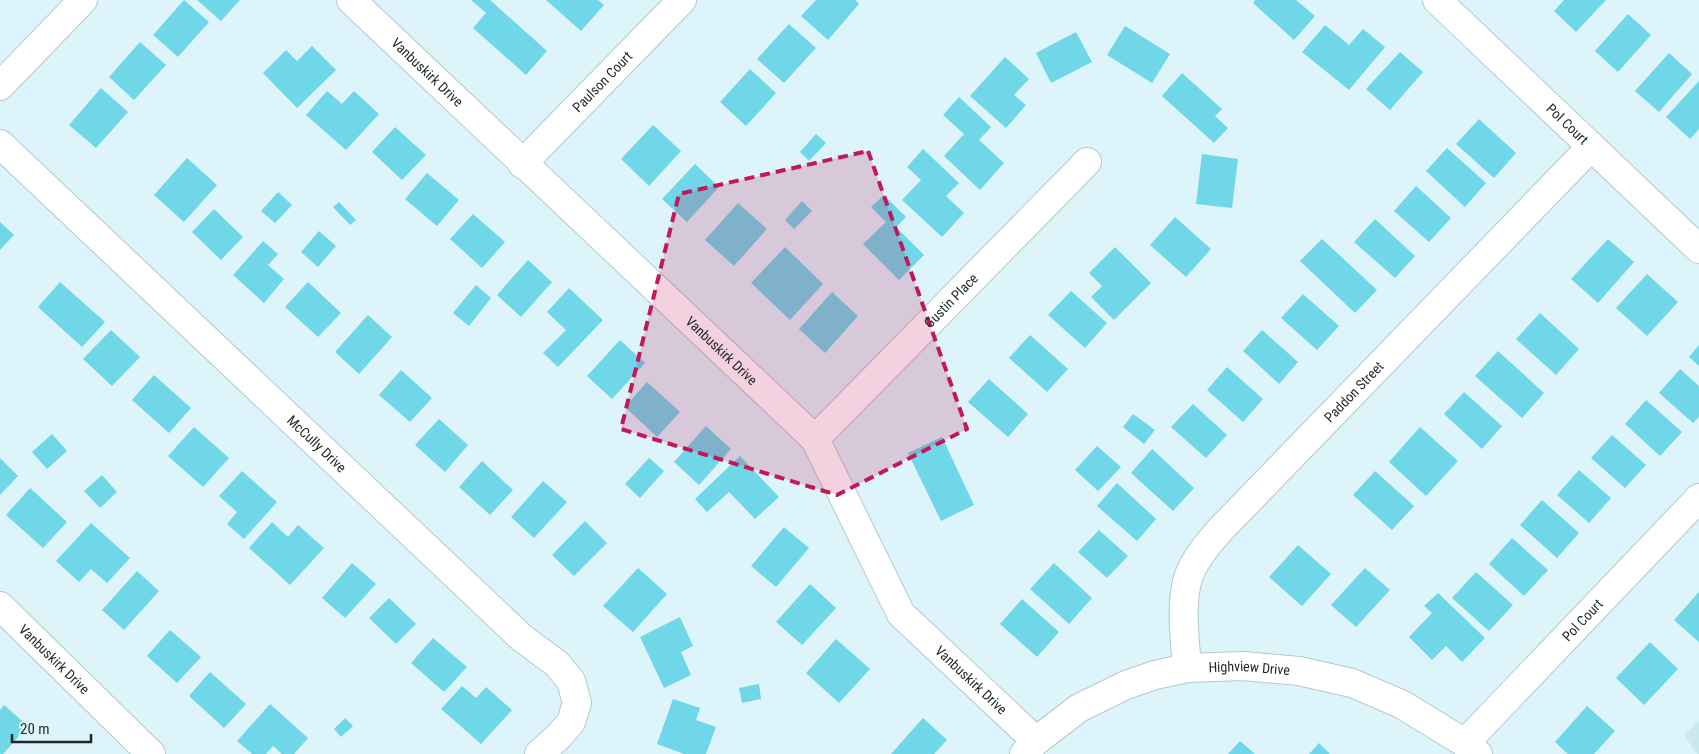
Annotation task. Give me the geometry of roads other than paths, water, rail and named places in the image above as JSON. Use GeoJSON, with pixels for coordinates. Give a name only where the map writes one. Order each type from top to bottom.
{"type":"FeatureCollection","features":[{"type":"Feature","properties":{"kind":"street"},"geometry":{"type":"LineString","coordinates":[[0,86],[83,0]]}},
{"type":"Feature","properties":{"kind":"street","name":"Vanbuskirk Drive"},"geometry":{"type":"LineString","coordinates":[[351,0],[522,164],[815,439],[901,614],[1030,748]]}},
{"type":"Feature","properties":{"kind":"street","name":"Paulson Court"},"geometry":{"type":"LineString","coordinates":[[522,164],[682,0]]}},
{"type":"Feature","properties":{"kind":"street","name":"Pol Court"},"geometry":{"type":"LineString","coordinates":[[1437,0],[1699,248]]}},
{"type":"Feature","properties":{"kind":"street","name":"McCully Drive"},"geometry":{"type":"LineString","coordinates":[[0,144],[515,631],[557,664],[570,681],[577,703],[571,722],[539,754]]}},
{"type":"Feature","properties":{"kind":"street","name":"Paddon Street"},"geometry":{"type":"LineString","coordinates":[[1187,668],[1185,602],[1188,578],[1202,552],[1220,530],[1591,147]]}},
{"type":"Feature","properties":{"kind":"street","name":"Gustin Place"},"geometry":{"type":"LineString","coordinates":[[815,439],[1087,162]]}},
{"type":"Feature","properties":{"kind":"street","name":"Pol Court"},"geometry":{"type":"LineString","coordinates":[[1472,748],[1699,498]]}},
{"type":"Feature","properties":{"kind":"street","name":"Vanbuskirk Drive"},"geometry":{"type":"LineString","coordinates":[[0,606],[151,754]]}},
{"type":"Feature","properties":{"kind":"street","name":"Highview Drive"},"geometry":{"type":"LineString","coordinates":[[1030,748],[1079,708],[1126,685],[1155,675],[1187,668],[1243,666],[1299,671],[1352,683],[1401,704],[1472,748]]}}]}
